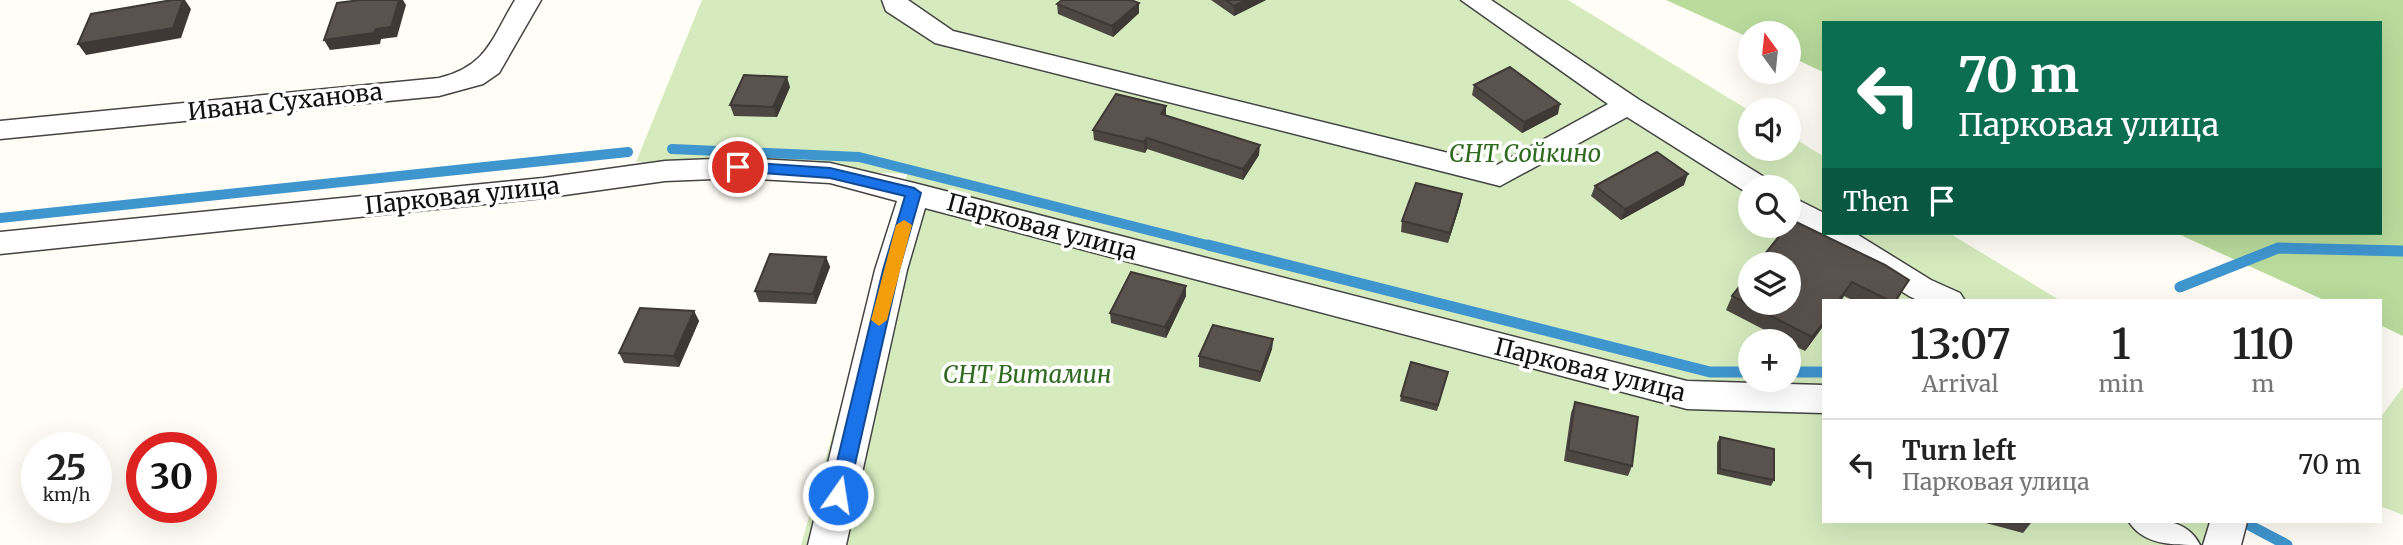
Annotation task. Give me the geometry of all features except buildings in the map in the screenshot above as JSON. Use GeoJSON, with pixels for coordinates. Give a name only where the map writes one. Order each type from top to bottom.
{"type":"FeatureCollection","features":[{"type":"Feature","properties":{"kind":"street","name":"Ивана Суханова"},"geometry":{"type":"LineString","coordinates":[[0,130],[439,87],[473,78],[489,66],[528,0]]}},
{"type":"Feature","properties":{"kind":"street"},"geometry":{"type":"LineString","coordinates":[[895,0],[895,6],[944,37],[1500,176],[1628,105]]}},
{"type":"Feature","properties":{"kind":"street"},"geometry":{"type":"LineString","coordinates":[[1474,0],[1628,105],[1740,175]]}},
{"type":"Feature","properties":{"kind":"street","name":"Парковая улица"},"geometry":{"type":"LineString","coordinates":[[0,243],[543,188],[665,172],[738,167],[830,173],[1688,396],[1822,399]]}},
{"type":"Feature","properties":{"kind":"street"},"geometry":{"type":"LineString","coordinates":[[827,545],[891,270],[914,193]]}},
{"type":"Feature","properties":{"kind":"street"},"geometry":{"type":"LineString","coordinates":[[1801,213],[1822,227]]}},
{"type":"Feature","properties":{"kind":"street"},"geometry":{"type":"LineString","coordinates":[[1835,235],[1920,288],[1945,299]]}},
{"type":"Feature","properties":{"kind":"street"},"geometry":{"type":"LineString","coordinates":[[2149,523],[2181,545]]}},
{"type":"Feature","properties":{"kind":"street"},"geometry":{"type":"LineString","coordinates":[[2222,545],[2229,523]]}},
{"type":"Feature","properties":{"kind":"green space"},"geometry":{"type":"Polygon","coordinates":[[[702,0],[1568,0],[1738,104],[1738,161],[1801,161],[1801,142],[1822,155],[1822,235],[1952,235],[2058,299],[1822,299],[1822,523],[2243,523],[2235,545],[801,545],[907,174],[636,162],[702,0]]]}},
{"type":"Feature","properties":{"kind":"green space"},"geometry":{"type":"Polygon","coordinates":[[[1666,0],[2403,0],[2403,336],[2382,326],[2382,299],[2322,299],[2180,235],[2382,235],[2382,21],[1822,21],[1822,72],[1801,62],[1801,21],[1738,21],[1738,33],[1666,0]]]}},
{"type":"Feature","properties":{"kind":"green space"},"geometry":{"type":"Polygon","coordinates":[[[2403,387],[2403,515],[2382,507],[2382,415],[2403,387]]]}},
{"type":"Feature","properties":{"kind":"waterway"},"geometry":{"type":"LineString","coordinates":[[672,149],[859,157],[1215,247]]}},
{"type":"Feature","properties":{"kind":"waterway"},"geometry":{"type":"LineString","coordinates":[[0,218],[628,152]]}},
{"type":"Feature","properties":{"kind":"waterway"},"geometry":{"type":"LineString","coordinates":[[1208,245],[1710,372],[1738,372]]}},
{"type":"Feature","properties":{"kind":"waterway"},"geometry":{"type":"LineString","coordinates":[[2180,287],[2278,248],[2403,251]]}},
{"type":"Feature","properties":{"kind":"waterway"},"geometry":{"type":"LineString","coordinates":[[1801,372],[1822,372]]}},
{"type":"Feature","properties":{"kind":"waterway"},"geometry":{"type":"LineString","coordinates":[[2251,526],[2287,545]]}},
{"type":"Feature","properties":{"kind":"slow traffic"},"geometry":{"type":"LineString","coordinates":[[879,320],[904,225]]}},
{"type":"Feature","properties":{"kind":"route"},"geometry":{"type":"LineString","coordinates":[[738,167],[830,173],[914,193],[891,270],[838,495]]}},
{"type":"Feature","properties":{"kind":"park label","name":"СНТ Сойкино"},"geometry":{"type":"Point","coordinates":[1525,154]}},
{"type":"Feature","properties":{"kind":"park label","name":"СНТ Витамин"},"geometry":{"type":"Point","coordinates":[1027,375]}}]}
